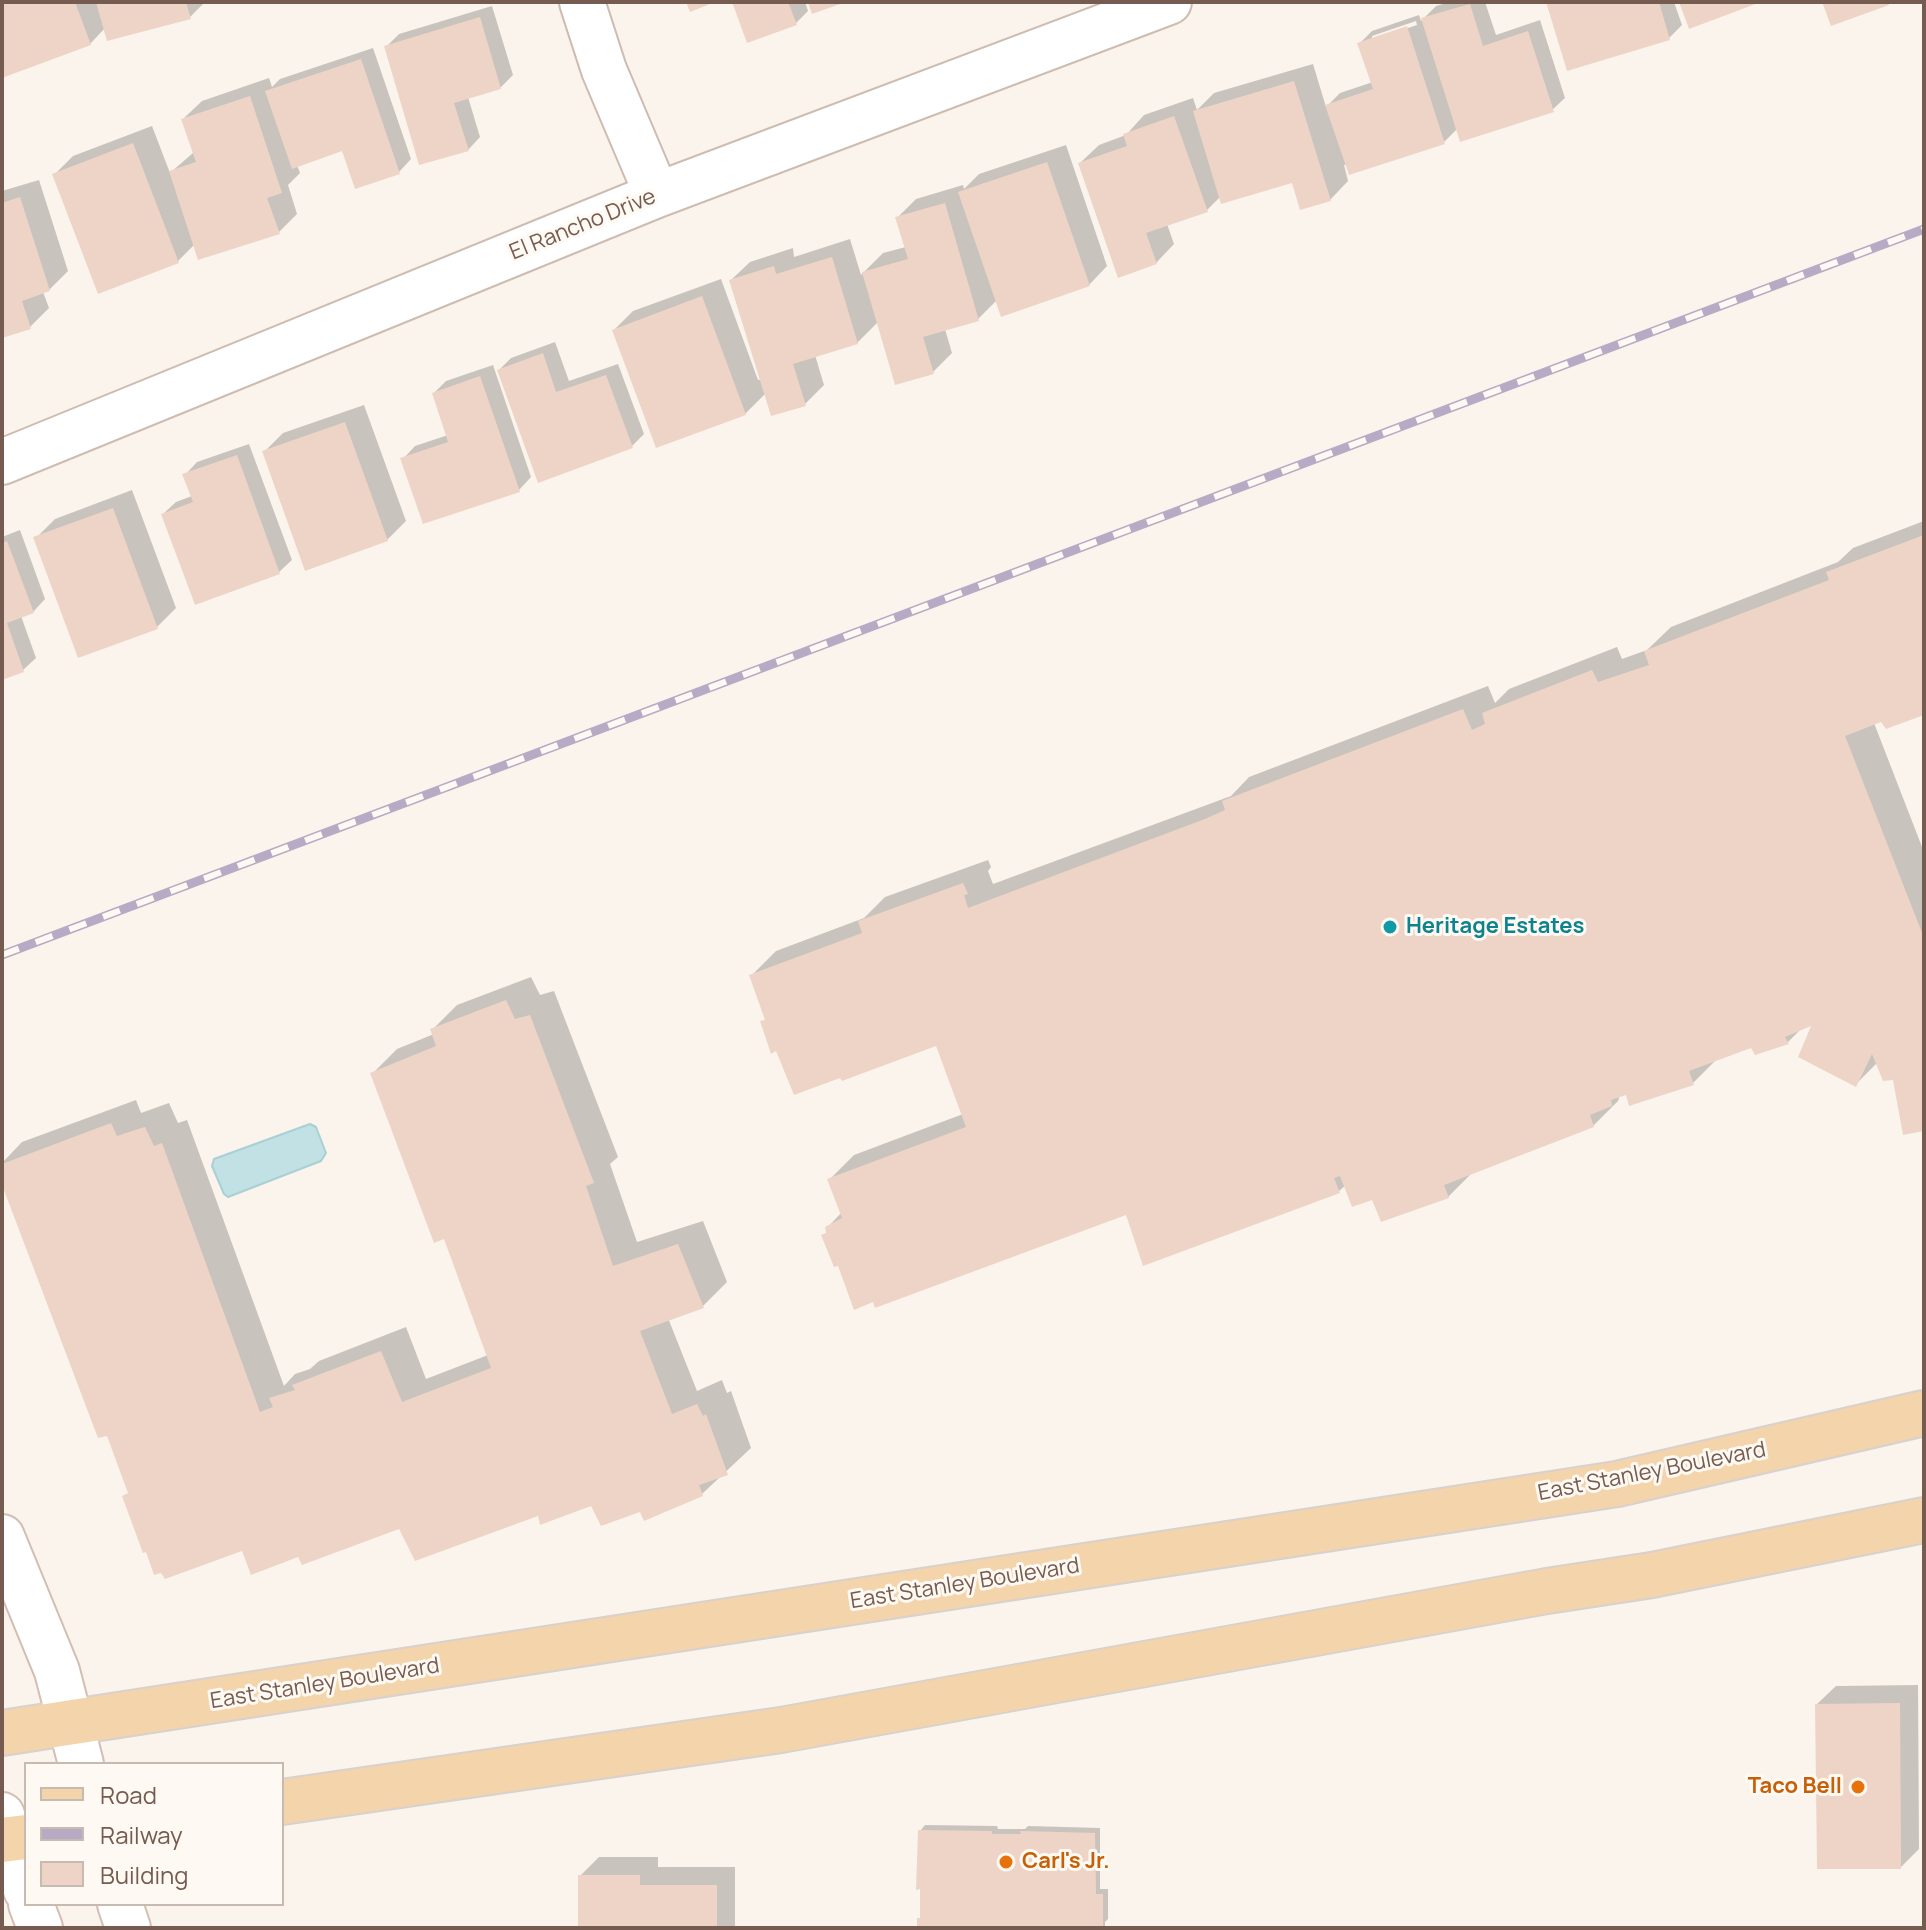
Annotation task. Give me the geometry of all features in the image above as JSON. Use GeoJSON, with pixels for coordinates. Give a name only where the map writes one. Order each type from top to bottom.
{"type":"FeatureCollection","features":[{"type":"Feature","properties":{"kind":"main road","name":"East Stanley Boulevard"},"geometry":{"type":"LineString","coordinates":[[2,1733],[76,1743],[1617,1484],[1924,1413]]}},
{"type":"Feature","properties":{"kind":"main road"},"geometry":{"type":"LineString","coordinates":[[284,1802],[781,1730],[1547,1591],[1652,1575],[1924,1520]]}},
{"type":"Feature","properties":{"kind":"street"},"geometry":{"type":"LineString","coordinates":[[582,2],[604,70],[657,195]]}},
{"type":"Feature","properties":{"kind":"street","name":"El Rancho Drive"},"geometry":{"type":"LineString","coordinates":[[2,462],[657,195],[1169,2]]}},
{"type":"Feature","properties":{"kind":"street"},"geometry":{"type":"LineString","coordinates":[[2,1537],[57,1671],[76,1743]]}},
{"type":"Feature","properties":{"kind":"street"},"geometry":{"type":"LineString","coordinates":[[10,1833],[24,1883]]}},
{"type":"Feature","properties":{"kind":"street"},"geometry":{"type":"LineString","coordinates":[[32,1906],[40,1928]]}},
{"type":"Feature","properties":{"kind":"street"},"geometry":{"type":"LineString","coordinates":[[121,1906],[128,1928]]}},
{"type":"Feature","properties":{"kind":"water"},"geometry":{"type":"Polygon","coordinates":[[[310,1124],[316,1127],[326,1153],[321,1161],[228,1197],[224,1194],[212,1166],[214,1159],[310,1124]]]}},
{"type":"Feature","properties":{"kind":"building"},"geometry":{"type":"Polygon","coordinates":[[[2,2],[75,2],[91,45],[2,78],[2,2]]]}},
{"type":"Feature","properties":{"kind":"building"},"geometry":{"type":"Polygon","coordinates":[[[96,2],[186,2],[191,19],[107,41],[96,2]]]}},
{"type":"Feature","properties":{"kind":"building"},"geometry":{"type":"Polygon","coordinates":[[[686,2],[715,2],[690,12],[686,2]]]}},
{"type":"Feature","properties":{"kind":"building"},"geometry":{"type":"Polygon","coordinates":[[[732,2],[788,2],[797,25],[747,43],[732,2]]]}},
{"type":"Feature","properties":{"kind":"building"},"geometry":{"type":"Polygon","coordinates":[[[808,2],[846,2],[812,14],[808,2]]]}},
{"type":"Feature","properties":{"kind":"building"},"geometry":{"type":"Polygon","coordinates":[[[1546,2],[1659,2],[1670,40],[1567,71],[1546,2]]]}},
{"type":"Feature","properties":{"kind":"building"},"geometry":{"type":"Polygon","coordinates":[[[1679,2],[1761,2],[1689,29],[1679,2]]]}},
{"type":"Feature","properties":{"kind":"building"},"geometry":{"type":"Polygon","coordinates":[[[1822,2],[1888,2],[1889,5],[1831,26],[1822,2]]]}},
{"type":"Feature","properties":{"kind":"building"},"geometry":{"type":"Polygon","coordinates":[[[1470,4],[1483,46],[1528,31],[1554,112],[1460,142],[1421,18],[1470,4]]]}},
{"type":"Feature","properties":{"kind":"building"},"geometry":{"type":"Polygon","coordinates":[[[480,17],[501,89],[454,103],[469,151],[419,165],[384,46],[480,17]]]}},
{"type":"Feature","properties":{"kind":"building"},"geometry":{"type":"Polygon","coordinates":[[[1407,26],[1445,144],[1349,175],[1325,105],[1373,89],[1357,43],[1407,26]]]}},
{"type":"Feature","properties":{"kind":"building"},"geometry":{"type":"Polygon","coordinates":[[[361,59],[400,174],[355,189],[342,151],[292,169],[265,91],[361,59]]]}},
{"type":"Feature","properties":{"kind":"building"},"geometry":{"type":"Polygon","coordinates":[[[1294,81],[1331,201],[1300,210],[1292,183],[1221,204],[1193,111],[1294,81]]]}},
{"type":"Feature","properties":{"kind":"building"},"geometry":{"type":"Polygon","coordinates":[[[250,96],[282,193],[267,198],[280,234],[198,260],[169,171],[196,162],[181,119],[250,96]]]}},
{"type":"Feature","properties":{"kind":"building"},"geometry":{"type":"Polygon","coordinates":[[[1174,116],[1208,212],[1146,233],[1157,264],[1118,278],[1078,163],[1127,146],[1123,134],[1174,116]]]}},
{"type":"Feature","properties":{"kind":"building"},"geometry":{"type":"Polygon","coordinates":[[[133,143],[179,263],[98,294],[52,174],[133,143]]]}},
{"type":"Feature","properties":{"kind":"building"},"geometry":{"type":"Polygon","coordinates":[[[1047,162],[1090,286],[1001,317],[958,192],[1047,162]]]}},
{"type":"Feature","properties":{"kind":"building"},"geometry":{"type":"Polygon","coordinates":[[[20,197],[50,291],[22,301],[31,329],[2,338],[2,203],[20,197]]]}},
{"type":"Feature","properties":{"kind":"building"},"geometry":{"type":"Polygon","coordinates":[[[945,203],[979,321],[923,337],[934,374],[895,385],[862,272],[908,259],[895,217],[945,203]]]}},
{"type":"Feature","properties":{"kind":"building"},"geometry":{"type":"Polygon","coordinates":[[[832,257],[858,344],[793,364],[806,406],[771,416],[729,280],[774,266],[776,274],[832,257]]]}},
{"type":"Feature","properties":{"kind":"building"},"geometry":{"type":"Polygon","coordinates":[[[702,296],[746,415],[656,448],[612,330],[702,296]]]}},
{"type":"Feature","properties":{"kind":"building"},"geometry":{"type":"Polygon","coordinates":[[[543,353],[556,392],[606,375],[633,448],[538,483],[497,370],[543,353]]]}},
{"type":"Feature","properties":{"kind":"building"},"geometry":{"type":"Polygon","coordinates":[[[480,376],[520,492],[423,524],[400,458],[448,442],[432,393],[480,376]]]}},
{"type":"Feature","properties":{"kind":"building"},"geometry":{"type":"Polygon","coordinates":[[[345,422],[388,541],[305,571],[262,451],[345,422]]]}},
{"type":"Feature","properties":{"kind":"building"},"geometry":{"type":"Polygon","coordinates":[[[237,455],[280,574],[195,605],[161,514],[193,502],[182,474],[237,455]]]}},
{"type":"Feature","properties":{"kind":"building"},"geometry":{"type":"Polygon","coordinates":[[[113,508],[158,629],[78,658],[33,537],[113,508]]]}},
{"type":"Feature","properties":{"kind":"building","name":"Heritage Estates"},"geometry":{"type":"Polygon","coordinates":[[[1924,535],[1924,715],[1886,729],[1881,722],[1845,736],[1924,938],[1924,1131],[1903,1135],[1893,1080],[1883,1081],[1872,1054],[1856,1087],[1798,1057],[1811,1026],[1785,1037],[1789,1044],[1755,1055],[1751,1048],[1689,1071],[1694,1085],[1629,1106],[1626,1095],[1611,1100],[1612,1106],[1590,1115],[1594,1127],[1444,1185],[1449,1198],[1381,1222],[1372,1200],[1352,1207],[1340,1176],[1334,1178],[1340,1193],[1143,1266],[1126,1215],[875,1308],[873,1302],[854,1310],[838,1266],[834,1267],[821,1235],[826,1233],[825,1227],[842,1218],[827,1179],[966,1127],[936,1046],[842,1081],[840,1078],[794,1095],[776,1051],[771,1054],[760,1021],[765,1020],[749,975],[862,933],[858,921],[963,883],[968,894],[964,895],[968,908],[1205,819],[1225,810],[1222,801],[1463,709],[1472,730],[1485,724],[1482,713],[1592,670],[1598,682],[1649,665],[1644,651],[1829,580],[1826,572],[1924,535]]]}},
{"type":"Feature","properties":{"kind":"building"},"geometry":{"type":"Polygon","coordinates":[[[7,541],[34,613],[7,623],[24,672],[2,680],[2,543],[7,541]]]}},
{"type":"Feature","properties":{"kind":"building"},"geometry":{"type":"Polygon","coordinates":[[[506,1000],[515,1019],[530,1015],[594,1183],[586,1186],[613,1266],[678,1244],[704,1308],[640,1331],[672,1414],[697,1404],[703,1416],[706,1414],[728,1475],[699,1485],[703,1496],[644,1521],[640,1512],[601,1526],[591,1506],[540,1525],[538,1516],[415,1561],[399,1529],[302,1565],[298,1557],[251,1575],[242,1551],[165,1579],[161,1573],[154,1575],[122,1496],[128,1493],[107,1436],[98,1438],[2,1185],[2,1164],[111,1123],[117,1136],[145,1127],[154,1146],[162,1143],[260,1412],[273,1407],[269,1398],[295,1390],[292,1385],[381,1351],[402,1402],[491,1368],[444,1239],[434,1243],[370,1073],[436,1046],[430,1029],[506,1000]]]}},
{"type":"Feature","properties":{"kind":"building","name":"Taco Bell"},"geometry":{"type":"Polygon","coordinates":[[[1900,1703],[1901,1869],[1817,1869],[1815,1704],[1900,1703]]]}},
{"type":"Feature","properties":{"kind":"building","name":"Carl's Jr."},"geometry":{"type":"Polygon","coordinates":[[[918,1830],[992,1831],[992,1834],[1021,1834],[1020,1831],[1095,1833],[1096,1894],[1103,1894],[1103,1927],[917,1928],[917,1918],[920,1918],[920,1889],[916,1890],[918,1830]]]}},
{"type":"Feature","properties":{"kind":"building"},"geometry":{"type":"Polygon","coordinates":[[[578,1875],[640,1875],[640,1885],[717,1885],[717,1928],[578,1928],[578,1875]]]}},
{"type":"Feature","properties":{"kind":"railway"},"geometry":{"type":"LineString","coordinates":[[2,955],[1924,229]]}},
{"type":"Feature","properties":{"kind":"place","name":"Heritage Estates"},"geometry":{"type":"Point","coordinates":[1390,927]}},
{"type":"Feature","properties":{"kind":"place","name":"Taco Bell"},"geometry":{"type":"Point","coordinates":[1858,1787]}},
{"type":"Feature","properties":{"kind":"place","name":"Carl's Jr."},"geometry":{"type":"Point","coordinates":[1006,1862]}}]}
